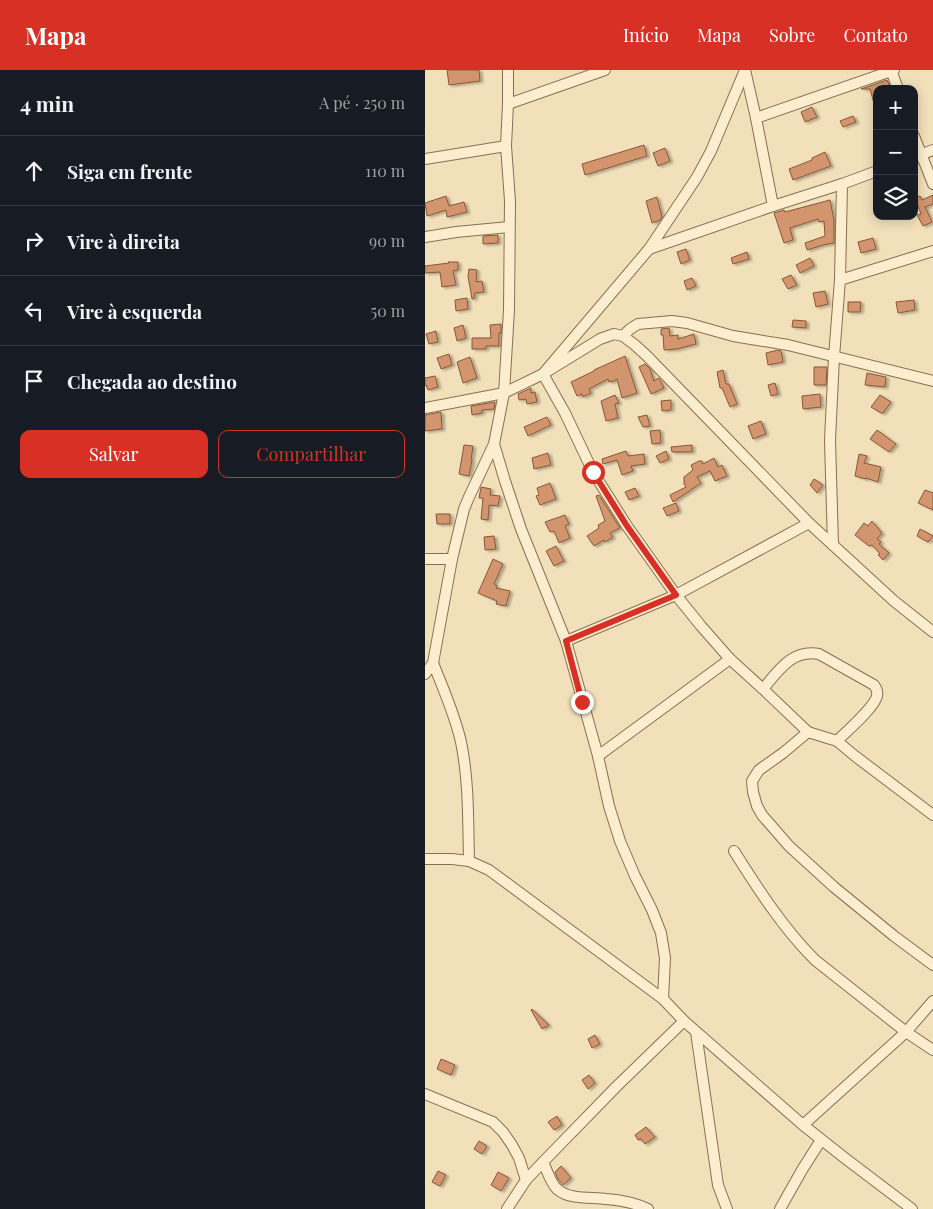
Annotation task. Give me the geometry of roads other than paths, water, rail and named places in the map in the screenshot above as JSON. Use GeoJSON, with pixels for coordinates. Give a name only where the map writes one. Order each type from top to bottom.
{"type":"FeatureCollection","features":[{"type":"Feature","properties":{"kind":"street"},"geometry":{"type":"LineString","coordinates":[[425,674],[433,662],[452,559],[464,509],[494,444],[504,393],[509,310],[508,70]]}},
{"type":"Feature","properties":{"kind":"street"},"geometry":{"type":"LineString","coordinates":[[508,104],[605,70]]}},
{"type":"Feature","properties":{"kind":"street"},"geometry":{"type":"LineString","coordinates":[[543,374],[649,249],[697,177],[711,151],[745,70],[773,206]]}},
{"type":"Feature","properties":{"kind":"street"},"geometry":{"type":"LineString","coordinates":[[756,118],[893,70],[897,85]]}},
{"type":"Feature","properties":{"kind":"street"},"geometry":{"type":"LineString","coordinates":[[425,160],[507,146]]}},
{"type":"Feature","properties":{"kind":"street"},"geometry":{"type":"LineString","coordinates":[[918,156],[933,150]]}},
{"type":"Feature","properties":{"kind":"street"},"geometry":{"type":"LineString","coordinates":[[918,158],[933,184]]}},
{"type":"Feature","properties":{"kind":"street"},"geometry":{"type":"LineString","coordinates":[[649,249],[873,172]]}},
{"type":"Feature","properties":{"kind":"street"},"geometry":{"type":"LineString","coordinates":[[833,545],[830,440],[840,280],[842,184]]}},
{"type":"Feature","properties":{"kind":"street"},"geometry":{"type":"LineString","coordinates":[[425,237],[509,227]]}},
{"type":"Feature","properties":{"kind":"street"},"geometry":{"type":"LineString","coordinates":[[840,280],[933,251]]}},
{"type":"Feature","properties":{"kind":"street"},"geometry":{"type":"LineString","coordinates":[[623,336],[638,324],[672,321],[687,323],[733,336],[835,356],[933,381]]}},
{"type":"Feature","properties":{"kind":"street"},"geometry":{"type":"LineString","coordinates":[[425,408],[504,393],[543,374],[600,339],[614,334],[623,336],[647,356],[809,523],[894,601],[933,632]]}},
{"type":"Feature","properties":{"kind":"street"},"geometry":{"type":"LineString","coordinates":[[543,374],[565,412],[593,472],[627,526],[676,595],[730,659],[807,732],[837,741],[933,815]]}},
{"type":"Feature","properties":{"kind":"street"},"geometry":{"type":"LineString","coordinates":[[494,444],[521,529],[566,641],[620,841],[661,933],[665,958],[663,999]]}},
{"type":"Feature","properties":{"kind":"street"},"geometry":{"type":"LineString","coordinates":[[566,641],[676,595],[809,523]]}},
{"type":"Feature","properties":{"kind":"street"},"geometry":{"type":"LineString","coordinates":[[425,559],[452,559]]}},
{"type":"Feature","properties":{"kind":"street"},"geometry":{"type":"LineString","coordinates":[[763,689],[783,665],[792,658],[810,652],[819,654],[874,685],[877,690],[875,700],[837,741]]}},
{"type":"Feature","properties":{"kind":"street"},"geometry":{"type":"LineString","coordinates":[[598,756],[730,659]]}},
{"type":"Feature","properties":{"kind":"street"},"geometry":{"type":"LineString","coordinates":[[433,662],[461,740],[465,769],[469,861]]}},
{"type":"Feature","properties":{"kind":"street"},"geometry":{"type":"LineString","coordinates":[[807,732],[783,753],[759,770],[752,781],[757,806],[789,846],[834,887],[933,965]]}},
{"type":"Feature","properties":{"kind":"street"},"geometry":{"type":"LineString","coordinates":[[734,851],[786,929],[803,948],[815,960],[906,1032],[933,1050]]}},
{"type":"Feature","properties":{"kind":"street"},"geometry":{"type":"LineString","coordinates":[[425,859],[469,861],[489,870],[663,999],[696,1032],[803,1125],[912,1209]]}},
{"type":"Feature","properties":{"kind":"street"},"geometry":{"type":"LineString","coordinates":[[803,1125],[906,1032],[933,1001]]}},
{"type":"Feature","properties":{"kind":"street"},"geometry":{"type":"LineString","coordinates":[[507,1209],[526,1180],[615,1088],[684,1021]]}},
{"type":"Feature","properties":{"kind":"street"},"geometry":{"type":"LineString","coordinates":[[696,1032],[718,1185],[727,1209]]}},
{"type":"Feature","properties":{"kind":"street"},"geometry":{"type":"LineString","coordinates":[[425,1094],[493,1122],[512,1145],[519,1158],[526,1180]]}},
{"type":"Feature","properties":{"kind":"street"},"geometry":{"type":"LineString","coordinates":[[780,1209],[821,1140]]}},
{"type":"Feature","properties":{"kind":"street"},"geometry":{"type":"LineString","coordinates":[[543,1162],[555,1187],[566,1194],[605,1198],[631,1203],[648,1209]]}}]}
